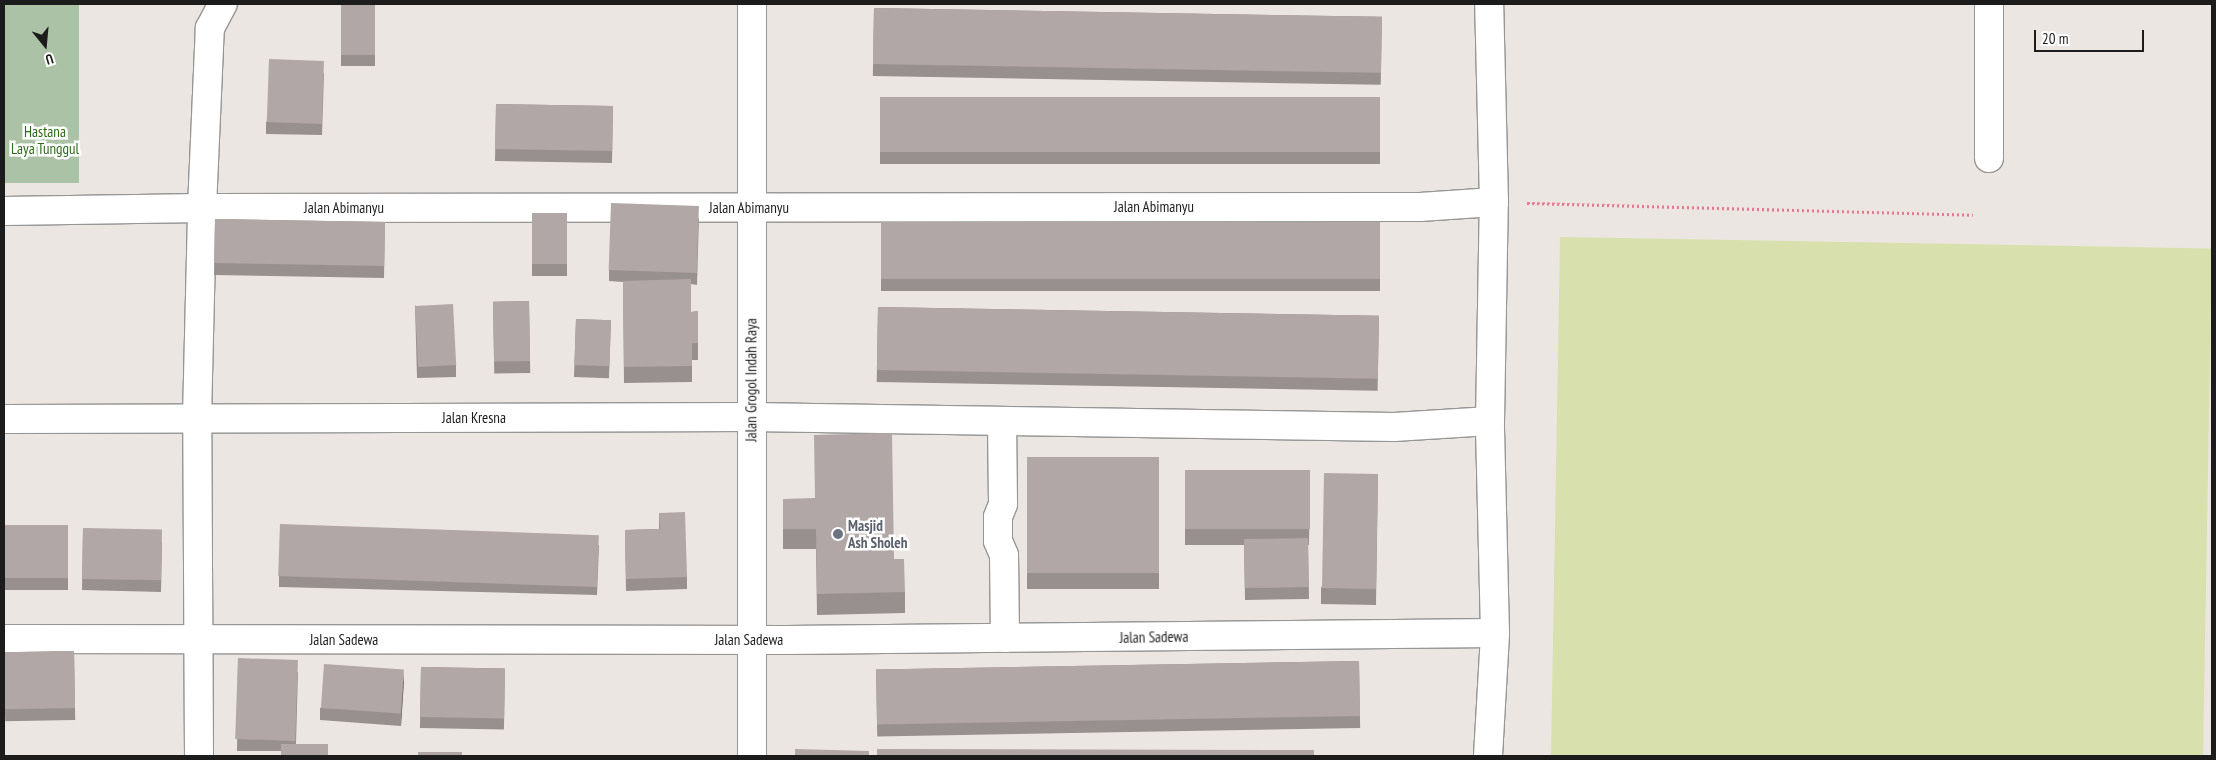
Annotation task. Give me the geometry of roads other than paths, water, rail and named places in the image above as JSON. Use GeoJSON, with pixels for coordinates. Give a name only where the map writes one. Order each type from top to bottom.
{"type":"FeatureCollection","features":[{"type":"Feature","properties":{"kind":"street"},"geometry":{"type":"LineString","coordinates":[[199,756],[197,418],[202,208],[210,28],[223,4]]}},
{"type":"Feature","properties":{"kind":"street","name":"Jalan Grogol Indah Raya"},"geometry":{"type":"LineString","coordinates":[[752,4],[753,208],[750,417],[752,756]]}},
{"type":"Feature","properties":{"kind":"street"},"geometry":{"type":"LineString","coordinates":[[1488,756],[1495,633],[1490,421],[1494,202],[1489,4]]}},
{"type":"Feature","properties":{"kind":"street"},"geometry":{"type":"LineString","coordinates":[[1989,4],[1989,158]]}},
{"type":"Feature","properties":{"kind":"street","name":"Jalan Abimanyu"},"geometry":{"type":"LineString","coordinates":[[4,211],[202,208],[1420,207],[1494,202]]}},
{"type":"Feature","properties":{"kind":"street","name":"Jalan Kresna"},"geometry":{"type":"LineString","coordinates":[[4,420],[750,417],[1394,427],[1490,421]]}},
{"type":"Feature","properties":{"kind":"street"},"geometry":{"type":"LineString","coordinates":[[1002,421],[1003,504],[998,517],[998,541],[1004,555],[1005,638]]}},
{"type":"Feature","properties":{"kind":"street","name":"Jalan Sadewa"},"geometry":{"type":"LineString","coordinates":[[4,639],[751,640],[1495,633]]}},
{"type":"Feature","properties":{"kind":"place","name":"Masjid Ash Sholeh"},"geometry":{"type":"Point","coordinates":[838,534]}},
{"type":"Feature","properties":{"kind":"park label","name":"Hastana Laya Tunggul"},"geometry":{"type":"Point","coordinates":[45,140]}}]}
